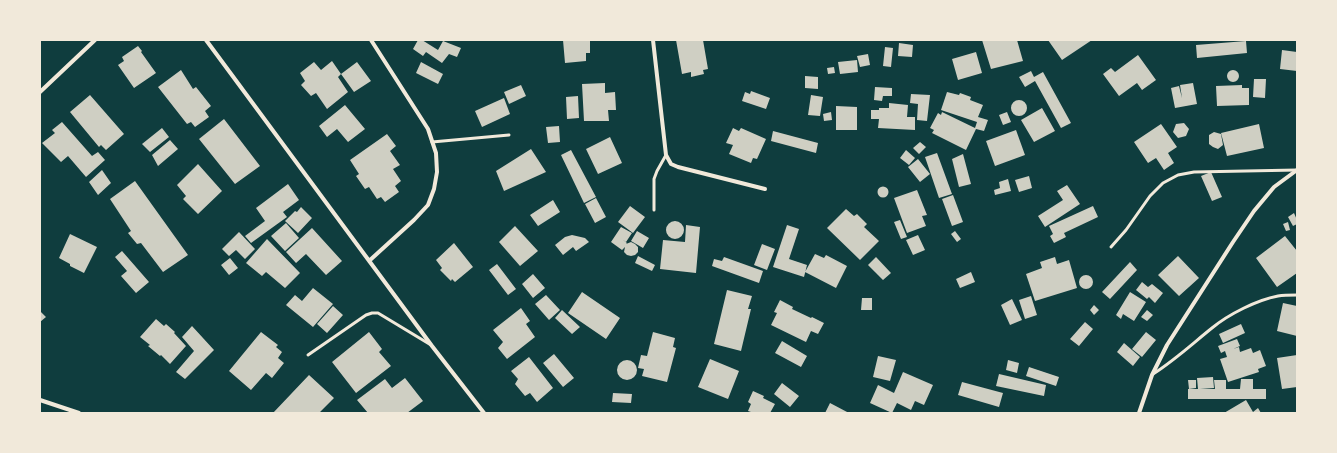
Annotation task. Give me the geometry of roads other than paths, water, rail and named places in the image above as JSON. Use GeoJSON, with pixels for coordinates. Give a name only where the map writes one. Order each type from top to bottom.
{"type":"FeatureCollection","features":[{"type":"Feature","properties":{"kind":"street"},"geometry":{"type":"LineString","coordinates":[[40,92],[95,40]]}},
{"type":"Feature","properties":{"kind":"street"},"geometry":{"type":"LineString","coordinates":[[206,40],[432,346],[484,413]]}},
{"type":"Feature","properties":{"kind":"street"},"geometry":{"type":"LineString","coordinates":[[368,260],[428,206],[434,189],[437,172],[436,153],[428,129],[370,40]]}},
{"type":"Feature","properties":{"kind":"street"},"geometry":{"type":"LineString","coordinates":[[653,40],[666,155],[671,164],[678,168],[765,188]]}},
{"type":"Feature","properties":{"kind":"street"},"geometry":{"type":"LineString","coordinates":[[1139,413],[1152,375],[1167,345],[1233,242],[1254,211],[1274,187],[1297,170]]}},
{"type":"Feature","properties":{"kind":"street"},"geometry":{"type":"LineString","coordinates":[[40,400],[79,413]]}},
{"type":"Feature","properties":{"kind":"lane"},"geometry":{"type":"LineString","coordinates":[[432,142],[509,135]]}},
{"type":"Feature","properties":{"kind":"lane"},"geometry":{"type":"LineString","coordinates":[[654,210],[654,179],[656,171],[666,155]]}},
{"type":"Feature","properties":{"kind":"lane"},"geometry":{"type":"LineString","coordinates":[[1111,247],[1126,230],[1150,196],[1163,183],[1178,175],[1194,172],[1297,170]]}},
{"type":"Feature","properties":{"kind":"lane"},"geometry":{"type":"LineString","coordinates":[[1152,375],[1170,363],[1213,327],[1229,316],[1254,303],[1278,296],[1297,295]]}},
{"type":"Feature","properties":{"kind":"lane"},"geometry":{"type":"LineString","coordinates":[[308,355],[366,315],[372,313],[378,313],[432,346]]}}]}
